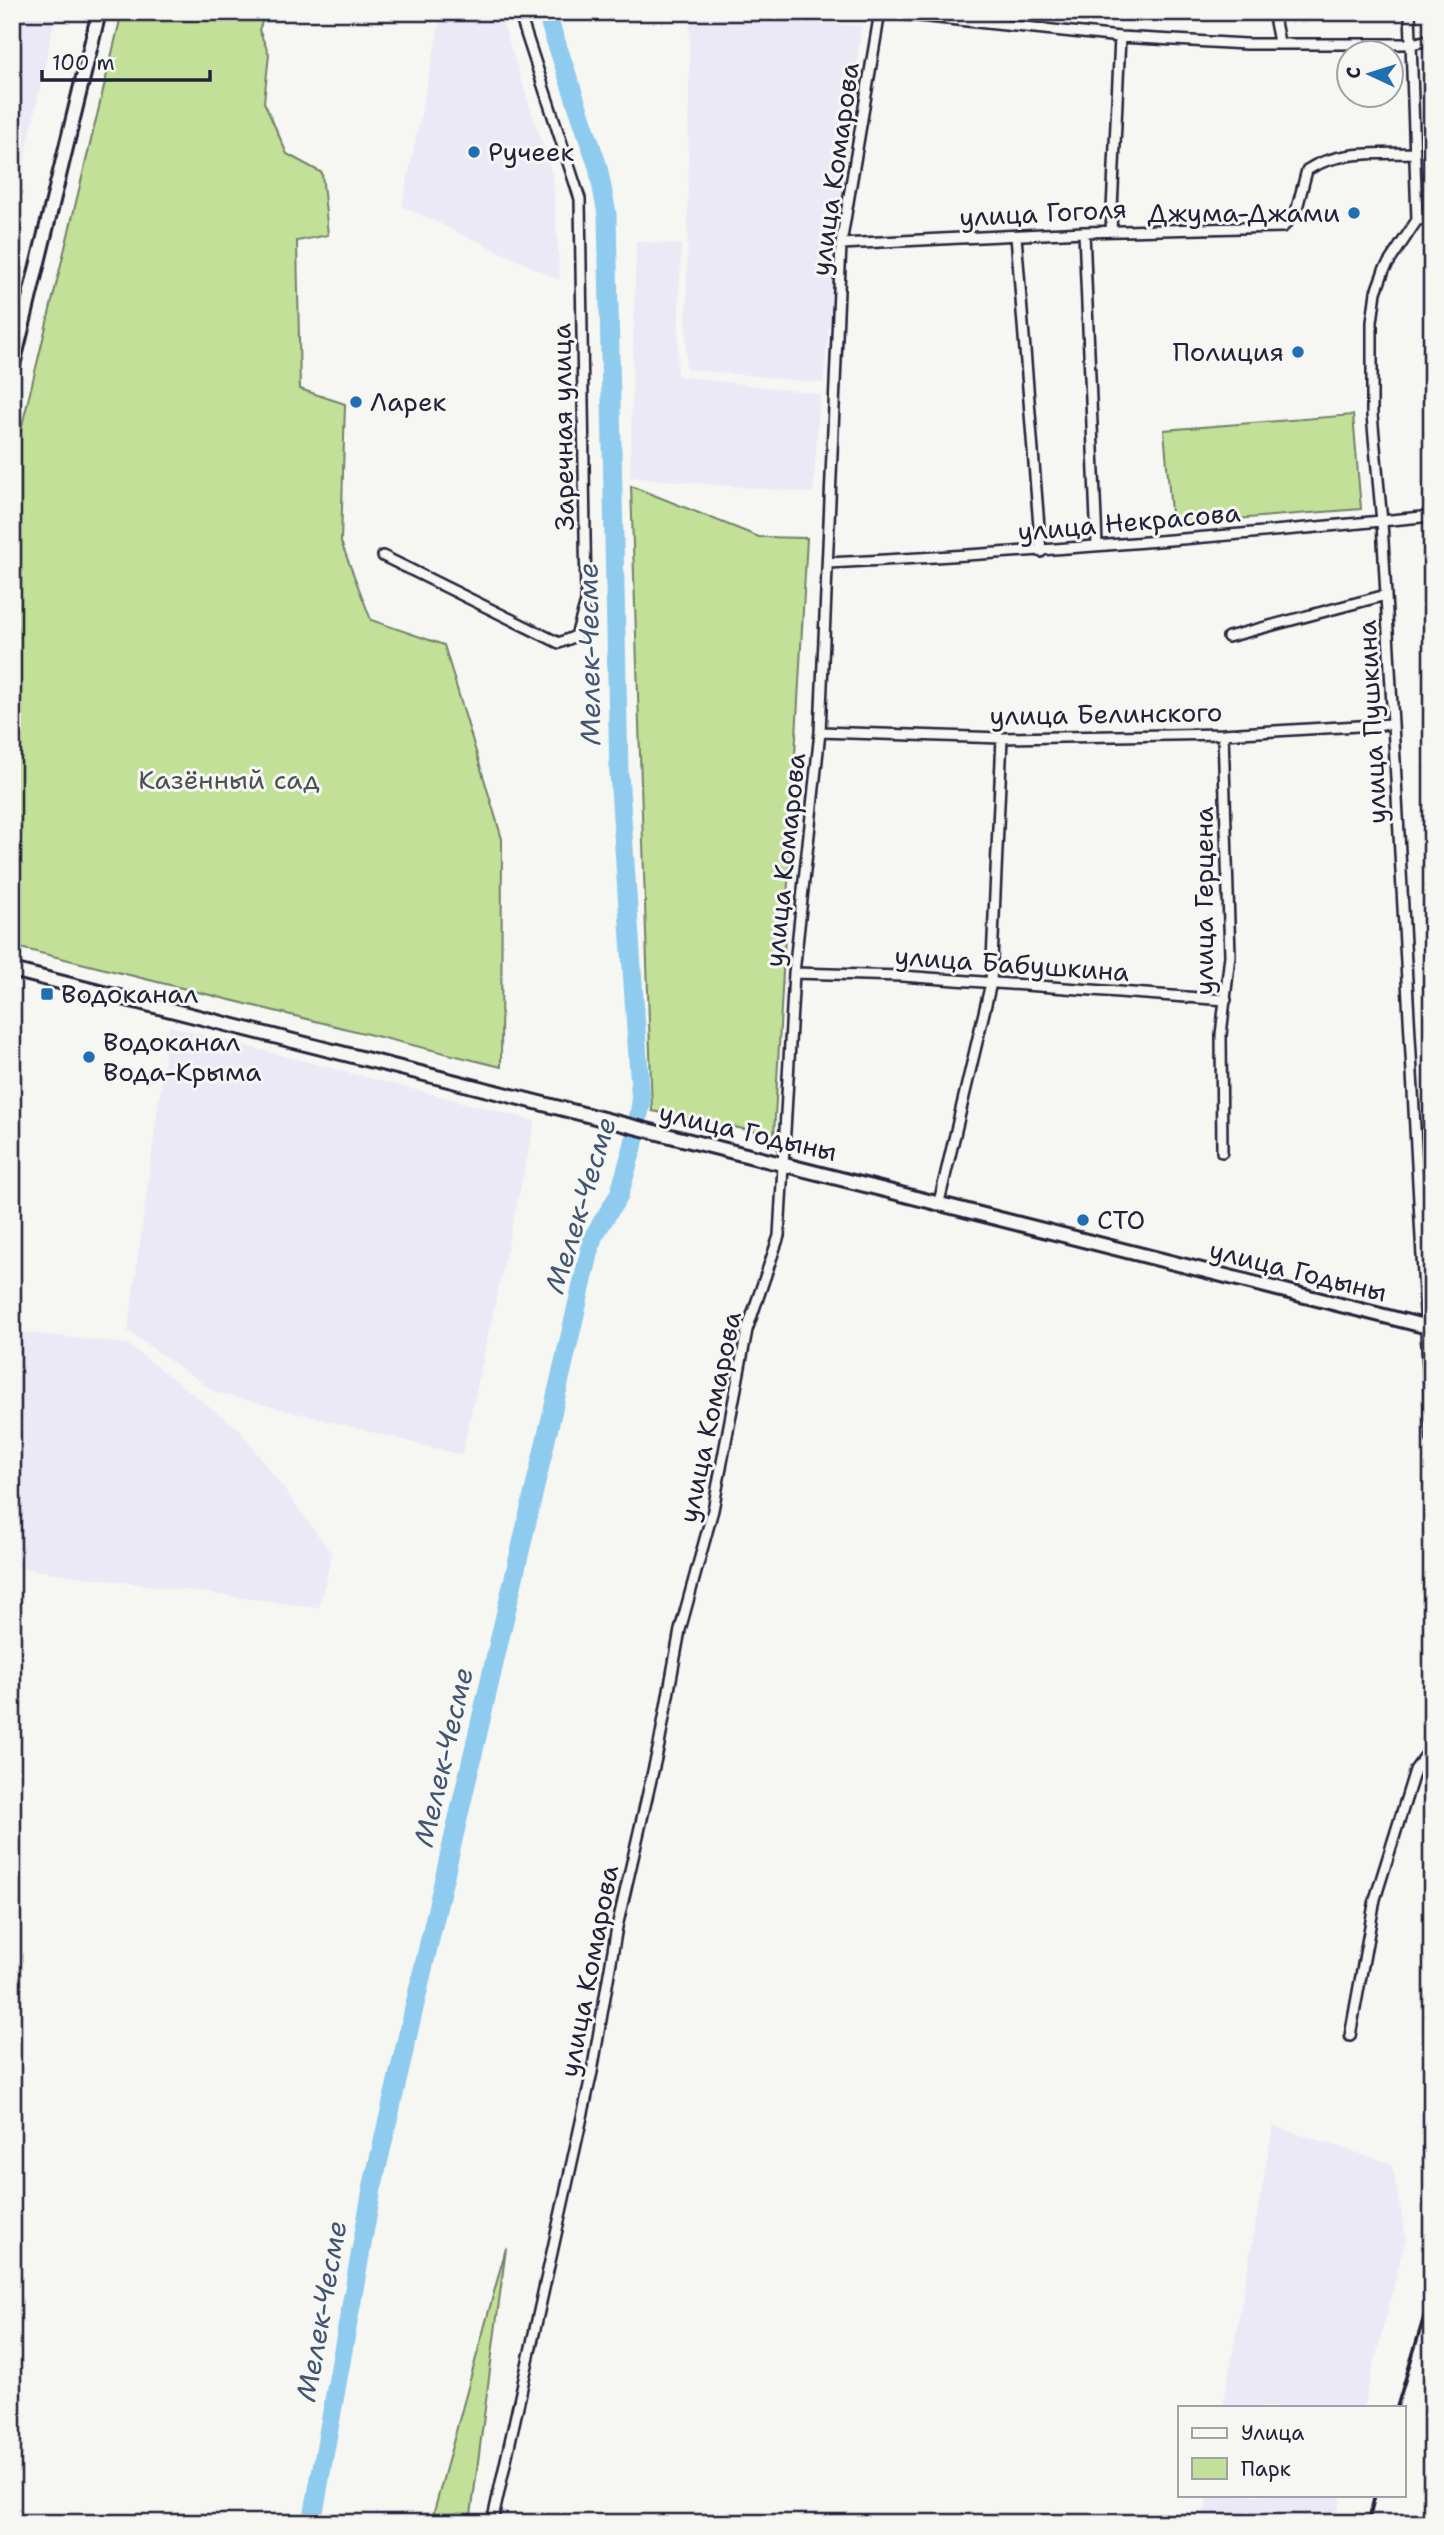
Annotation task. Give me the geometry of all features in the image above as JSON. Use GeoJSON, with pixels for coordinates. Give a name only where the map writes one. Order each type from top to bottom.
{"type":"FeatureCollection","features":[{"type":"Feature","properties":{"kind":"main road"},"geometry":{"type":"LineString","coordinates":[[12,369],[99,12]]}},
{"type":"Feature","properties":{"kind":"main road","name":"улица Годыны"},"geometry":{"type":"LineString","coordinates":[[12,970],[1430,1328]]}},
{"type":"Feature","properties":{"kind":"street","name":"Заречная улица"},"geometry":{"type":"LineString","coordinates":[[383,556],[559,643],[576,636],[582,620],[586,602],[580,199],[519,12]]}},
{"type":"Feature","properties":{"kind":"street"},"geometry":{"type":"LineString","coordinates":[[880,12],[1120,37],[1412,44],[1432,39]]}},
{"type":"Feature","properties":{"kind":"street","name":"улица Комарова"},"geometry":{"type":"LineString","coordinates":[[492,2523],[592,2072],[617,1927],[659,1745],[680,1630],[713,1510],[747,1330],[779,1236],[794,973],[820,732],[841,244],[880,12]]}},
{"type":"Feature","properties":{"kind":"street"},"geometry":{"type":"LineString","coordinates":[[1273,12],[1279,42]]}},
{"type":"Feature","properties":{"kind":"street"},"geometry":{"type":"LineString","coordinates":[[1410,12],[1417,220],[1432,219]]}},
{"type":"Feature","properties":{"kind":"street"},"geometry":{"type":"LineString","coordinates":[[1111,231],[1120,37]]}},
{"type":"Feature","properties":{"kind":"street","name":"улица Гоголя"},"geometry":{"type":"LineString","coordinates":[[841,244],[1084,232],[1283,227],[1296,212],[1307,170],[1315,164],[1333,158],[1414,153]]}},
{"type":"Feature","properties":{"kind":"street","name":"улица Пушкина"},"geometry":{"type":"LineString","coordinates":[[1417,220],[1384,270],[1376,292],[1372,322],[1372,415],[1382,522],[1430,1328],[1432,1440]]}},
{"type":"Feature","properties":{"kind":"street"},"geometry":{"type":"LineString","coordinates":[[1084,232],[1097,545]]}},
{"type":"Feature","properties":{"kind":"street"},"geometry":{"type":"LineString","coordinates":[[1016,236],[1041,552]]}},
{"type":"Feature","properties":{"kind":"street","name":"улица Некрасова"},"geometry":{"type":"LineString","coordinates":[[828,563],[1041,552],[1432,516]]}},
{"type":"Feature","properties":{"kind":"street"},"geometry":{"type":"LineString","coordinates":[[1228,637],[1386,595]]}},
{"type":"Feature","properties":{"kind":"street","name":"улица Белинского"},"geometry":{"type":"LineString","coordinates":[[820,732],[1002,738],[1223,734],[1392,724]]}},
{"type":"Feature","properties":{"kind":"street","name":"улица Герцена"},"geometry":{"type":"LineString","coordinates":[[1222,1152],[1221,1035],[1230,955],[1223,734]]}},
{"type":"Feature","properties":{"kind":"street"},"geometry":{"type":"LineString","coordinates":[[939,1202],[991,984],[1002,738]]}},
{"type":"Feature","properties":{"kind":"street","name":"улица Бабушкина"},"geometry":{"type":"LineString","coordinates":[[794,973],[902,976],[1226,1000]]}},
{"type":"Feature","properties":{"kind":"street"},"geometry":{"type":"LineString","coordinates":[[1350,2036],[1375,1899],[1415,1770],[1432,1747]]}},
{"type":"Feature","properties":{"kind":"shaded area"},"geometry":{"type":"Polygon","coordinates":[[[12,12],[56,12],[12,219],[12,12]]]}},
{"type":"Feature","properties":{"kind":"shaded area"},"geometry":{"type":"Polygon","coordinates":[[[442,12],[499,12],[553,177],[560,280],[402,206],[442,12]]]}},
{"type":"Feature","properties":{"kind":"shaded area"},"geometry":{"type":"Polygon","coordinates":[[[690,12],[861,26],[823,383],[686,369],[690,12]]]}},
{"type":"Feature","properties":{"kind":"shaded area"},"geometry":{"type":"Polygon","coordinates":[[[636,241],[681,245],[677,376],[820,394],[813,493],[630,477],[636,241]]]}},
{"type":"Feature","properties":{"kind":"shaded area","name":"Водоканал"},"geometry":{"type":"Polygon","coordinates":[[[169,1026],[535,1121],[462,1455],[215,1392],[128,1331],[169,1026]]]}},
{"type":"Feature","properties":{"kind":"shaded area"},"geometry":{"type":"Polygon","coordinates":[[[12,1331],[127,1344],[239,1429],[332,1554],[319,1608],[19,1568],[12,1559],[12,1331]]]}},
{"type":"Feature","properties":{"kind":"shaded area"},"geometry":{"type":"Polygon","coordinates":[[[1273,2126],[1392,2164],[1406,2238],[1363,2406],[1223,2406],[1273,2126]]]}},
{"type":"Feature","properties":{"kind":"shaded area"},"geometry":{"type":"Polygon","coordinates":[[[1207,2496],[1342,2496],[1335,2523],[1203,2523],[1207,2496]]]}},
{"type":"Feature","properties":{"kind":"green space","name":"Казённый сад"},"geometry":{"type":"Polygon","coordinates":[[[122,12],[266,12],[259,30],[269,54],[264,102],[287,154],[322,173],[328,235],[297,241],[300,389],[345,404],[341,542],[371,620],[444,645],[502,839],[501,1067],[12,946],[12,467],[122,12]]]}},
{"type":"Feature","properties":{"kind":"green space"},"geometry":{"type":"Polygon","coordinates":[[[1353,415],[1361,509],[1172,524],[1164,430],[1353,415]]]}},
{"type":"Feature","properties":{"kind":"green space"},"geometry":{"type":"Polygon","coordinates":[[[631,486],[759,537],[807,538],[774,1135],[652,1111],[631,486]]]}},
{"type":"Feature","properties":{"kind":"green space"},"geometry":{"type":"Polygon","coordinates":[[[506,2248],[470,2523],[431,2523],[506,2248]]]}},
{"type":"Feature","properties":{"kind":"waterway","name":"Мелек-Чесме"},"geometry":{"type":"LineString","coordinates":[[312,2523],[372,2189],[593,1237],[619,1195],[633,1147],[641,1103],[619,773],[607,214],[598,167],[546,12]]}},
{"type":"Feature","properties":{"kind":"railway"},"geometry":{"type":"LineString","coordinates":[[1397,2406],[1432,2290]]}},
{"type":"Feature","properties":{"kind":"railway"},"geometry":{"type":"LineString","coordinates":[[1368,2523],[1375,2496]]}},
{"type":"Feature","properties":{"kind":"place","name":"Ручеек"},"geometry":{"type":"Point","coordinates":[474,152]}},
{"type":"Feature","properties":{"kind":"place","name":"Джума-Джами"},"geometry":{"type":"Point","coordinates":[1354,213]}},
{"type":"Feature","properties":{"kind":"place","name":"Полиция"},"geometry":{"type":"Point","coordinates":[1298,352]}},
{"type":"Feature","properties":{"kind":"place","name":"Ларек"},"geometry":{"type":"Point","coordinates":[356,402]}},
{"type":"Feature","properties":{"kind":"place","name":"Водоканал"},"geometry":{"type":"Point","coordinates":[47,994]}},
{"type":"Feature","properties":{"kind":"place","name":"Водоканал Вода-Крыма"},"geometry":{"type":"Point","coordinates":[89,1057]}},
{"type":"Feature","properties":{"kind":"place","name":"СТО"},"geometry":{"type":"Point","coordinates":[1083,1220]}}]}
